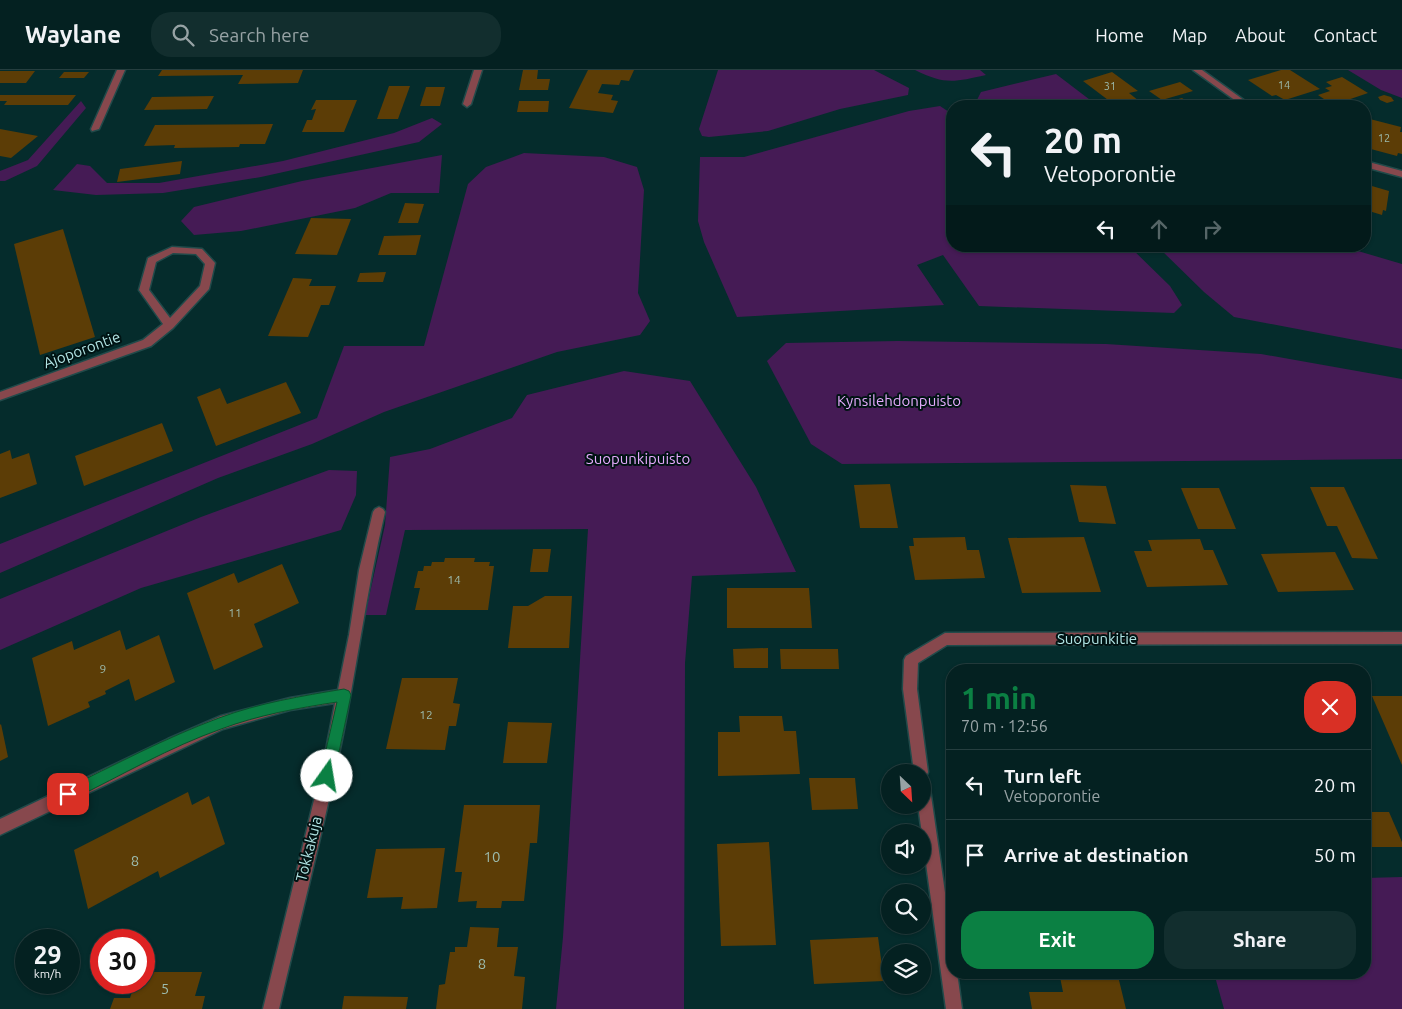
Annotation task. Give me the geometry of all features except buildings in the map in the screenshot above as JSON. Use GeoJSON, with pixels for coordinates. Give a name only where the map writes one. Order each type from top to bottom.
{"type":"FeatureCollection","features":[{"type":"Feature","properties":{"kind":"street"},"geometry":{"type":"LineString","coordinates":[[95,129],[121,70]]}},
{"type":"Feature","properties":{"kind":"street"},"geometry":{"type":"LineString","coordinates":[[467,104],[478,70]]}},
{"type":"Feature","properties":{"kind":"street"},"geometry":{"type":"LineString","coordinates":[[1197,70],[1240,100]]}},
{"type":"Feature","properties":{"kind":"street"},"geometry":{"type":"LineString","coordinates":[[1371,166],[1402,174]]}},
{"type":"Feature","properties":{"kind":"street","name":"Ajoporontie"},"geometry":{"type":"LineString","coordinates":[[0,396],[147,343],[170,325],[205,288],[210,263],[199,251],[172,250],[150,260],[144,290],[170,325]]}},
{"type":"Feature","properties":{"kind":"street","name":"Tokkakuja"},"geometry":{"type":"LineString","coordinates":[[271,1009],[344,695],[356,635],[365,570],[379,512]]}},
{"type":"Feature","properties":{"kind":"street","name":"Suopunkitie"},"geometry":{"type":"LineString","coordinates":[[920,764],[910,689],[911,660],[945,639],[1402,638]]}},
{"type":"Feature","properties":{"kind":"street"},"geometry":{"type":"LineString","coordinates":[[0,827],[221,723],[290,704],[344,695]]}},
{"type":"Feature","properties":{"kind":"street"},"geometry":{"type":"LineString","coordinates":[[927,814],[946,952]]}},
{"type":"Feature","properties":{"kind":"street"},"geometry":{"type":"LineString","coordinates":[[950,979],[954,1009]]}},
{"type":"Feature","properties":{"kind":"green space"},"geometry":{"type":"Polygon","coordinates":[[[718,70],[874,70],[909,88],[908,95],[840,109],[768,131],[709,137],[702,136],[699,129],[718,70]]]}},
{"type":"Feature","properties":{"kind":"green space"},"geometry":{"type":"Polygon","coordinates":[[[915,70],[980,70],[986,75],[950,81],[934,78],[915,70]]]}},
{"type":"Feature","properties":{"kind":"green space"},"geometry":{"type":"Polygon","coordinates":[[[1348,70],[1402,70],[1402,98],[1381,90],[1348,70]]]}},
{"type":"Feature","properties":{"kind":"green space"},"geometry":{"type":"Polygon","coordinates":[[[1056,74],[1090,100],[977,100],[981,92],[1056,74]]]}},
{"type":"Feature","properties":{"kind":"green space"},"geometry":{"type":"Polygon","coordinates":[[[81,101],[86,108],[37,166],[5,181],[0,181],[0,171],[28,160],[81,101]]]}},
{"type":"Feature","properties":{"kind":"green space"},"geometry":{"type":"Polygon","coordinates":[[[940,106],[946,110],[946,252],[1135,252],[1170,286],[1182,305],[1174,313],[979,306],[943,255],[917,265],[944,305],[737,317],[704,242],[698,221],[700,157],[744,157],[909,111],[940,106]]]}},
{"type":"Feature","properties":{"kind":"green space"},"geometry":{"type":"Polygon","coordinates":[[[432,118],[442,124],[419,142],[261,177],[163,193],[96,195],[53,190],[77,164],[90,166],[107,183],[159,183],[283,161],[394,133],[432,118]]]}},
{"type":"Feature","properties":{"kind":"green space"},"geometry":{"type":"Polygon","coordinates":[[[524,153],[604,157],[637,167],[644,190],[638,293],[650,321],[640,335],[557,352],[384,412],[312,444],[218,478],[0,573],[0,544],[317,418],[344,346],[424,346],[468,184],[486,167],[524,153]]]}},
{"type":"Feature","properties":{"kind":"green space"},"geometry":{"type":"Polygon","coordinates":[[[442,155],[439,193],[391,193],[355,208],[241,231],[194,235],[181,221],[194,207],[302,181],[442,155]]]}},
{"type":"Feature","properties":{"kind":"green space"},"geometry":{"type":"Polygon","coordinates":[[[1163,252],[1361,252],[1402,264],[1402,349],[1234,317],[1204,292],[1163,252]]]}},
{"type":"Feature","properties":{"kind":"green space","name":"Kynsilehdonpuisto"},"geometry":{"type":"Polygon","coordinates":[[[898,341],[1106,344],[1261,354],[1402,379],[1402,459],[842,464],[811,444],[767,361],[786,343],[898,341]]]}},
{"type":"Feature","properties":{"kind":"green space","name":"Suopunkipuisto"},"geometry":{"type":"Polygon","coordinates":[[[624,371],[690,381],[756,487],[796,572],[692,576],[685,663],[684,1009],[556,1009],[563,937],[588,529],[405,530],[386,615],[365,615],[385,525],[390,457],[430,449],[512,418],[527,395],[624,371]]]}},
{"type":"Feature","properties":{"kind":"green space"},"geometry":{"type":"Polygon","coordinates":[[[329,470],[357,471],[356,495],[341,530],[141,588],[0,650],[0,599],[201,517],[329,470]]]}},
{"type":"Feature","properties":{"kind":"green space"},"geometry":{"type":"Polygon","coordinates":[[[1402,877],[1402,1009],[1224,1009],[1216,979],[1371,979],[1371,878],[1402,877]]]}},
{"type":"Feature","properties":{"kind":"route"},"geometry":{"type":"LineString","coordinates":[[68,794],[192,734],[221,723],[290,704],[344,695],[327,776]]}}]}
